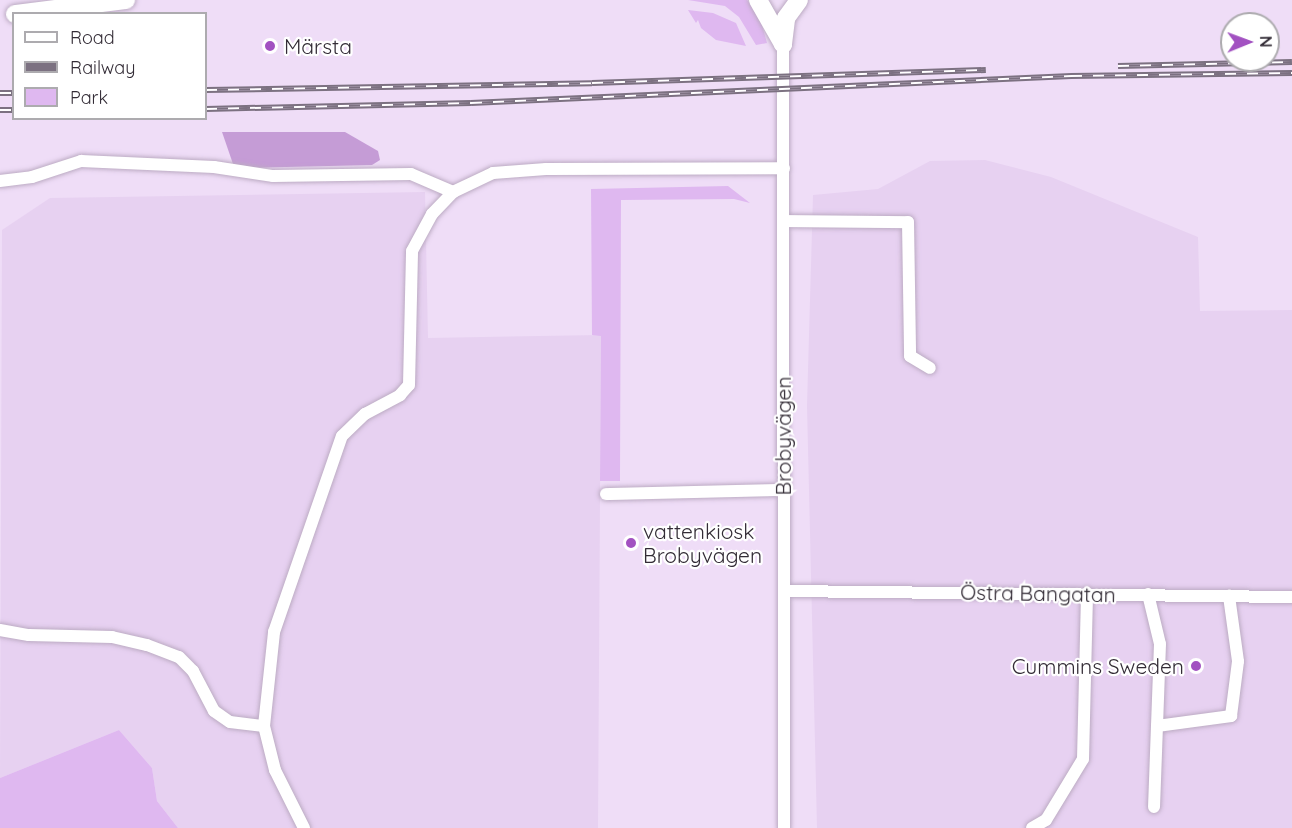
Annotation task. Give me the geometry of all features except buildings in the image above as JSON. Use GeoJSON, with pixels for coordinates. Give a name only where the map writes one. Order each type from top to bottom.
{"type":"FeatureCollection","features":[{"type":"Feature","properties":{"kind":"street"},"geometry":{"type":"LineString","coordinates":[[30,12],[126,0]]}},
{"type":"Feature","properties":{"kind":"street","name":"Brobyvägen"},"geometry":{"type":"LineString","coordinates":[[784,828],[783,44],[786,18],[799,0]]}},
{"type":"Feature","properties":{"kind":"street","name":"Brobyvägen"},"geometry":{"type":"LineString","coordinates":[[766,1],[786,18]]}},
{"type":"Feature","properties":{"kind":"street","name":"Brobyvägen"},"geometry":{"type":"LineString","coordinates":[[766,1],[783,44]]}},
{"type":"Feature","properties":{"kind":"street"},"geometry":{"type":"LineString","coordinates":[[0,181],[32,177],[81,161],[214,167],[273,177],[411,174],[453,192]]}},
{"type":"Feature","properties":{"kind":"street"},"geometry":{"type":"LineString","coordinates":[[304,828],[275,770],[264,726],[274,632],[342,436],[365,414],[400,395],[409,385],[412,251],[432,214],[453,192],[493,173],[546,169],[784,168]]}},
{"type":"Feature","properties":{"kind":"street"},"geometry":{"type":"LineString","coordinates":[[785,221],[908,222],[910,356],[930,368]]}},
{"type":"Feature","properties":{"kind":"street"},"geometry":{"type":"LineString","coordinates":[[606,494],[782,490]]}},
{"type":"Feature","properties":{"kind":"street","name":"Östra Bangatan"},"geometry":{"type":"LineString","coordinates":[[784,591],[1292,597]]}},
{"type":"Feature","properties":{"kind":"street"},"geometry":{"type":"LineString","coordinates":[[1032,828],[1046,820],[1083,759],[1087,593]]}},
{"type":"Feature","properties":{"kind":"street"},"geometry":{"type":"LineString","coordinates":[[1148,594],[1160,644],[1155,807]]}},
{"type":"Feature","properties":{"kind":"street"},"geometry":{"type":"LineString","coordinates":[[1157,726],[1231,716],[1238,661],[1228,596]]}},
{"type":"Feature","properties":{"kind":"street"},"geometry":{"type":"LineString","coordinates":[[0,630],[29,635],[112,637],[147,645],[179,657],[193,671],[213,711],[230,722],[264,726]]}},
{"type":"Feature","properties":{"kind":"shaded area"},"geometry":{"type":"Polygon","coordinates":[[[222,132],[345,132],[378,151],[380,160],[372,165],[247,168],[233,164],[222,132]]]}},
{"type":"Feature","properties":{"kind":"shaded area"},"geometry":{"type":"Polygon","coordinates":[[[985,160],[1051,177],[1198,237],[1200,311],[1292,310],[1292,828],[817,828],[807,406],[813,195],[878,189],[930,161],[985,160]]]}},
{"type":"Feature","properties":{"kind":"shaded area"},"geometry":{"type":"Polygon","coordinates":[[[425,192],[428,338],[601,335],[598,828],[178,828],[157,801],[152,768],[119,730],[0,778],[2,230],[50,198],[425,192]]]}},
{"type":"Feature","properties":{"kind":"green space"},"geometry":{"type":"Polygon","coordinates":[[[688,0],[747,0],[759,14],[767,43],[756,45],[739,17],[725,6],[688,0]]]}},
{"type":"Feature","properties":{"kind":"green space"},"geometry":{"type":"Polygon","coordinates":[[[688,10],[713,13],[736,23],[746,46],[716,40],[701,28],[698,20],[696,23],[688,10]]]}},
{"type":"Feature","properties":{"kind":"green space"},"geometry":{"type":"Polygon","coordinates":[[[728,186],[750,203],[734,199],[621,200],[620,481],[600,481],[601,336],[592,335],[591,189],[728,186]]]}},
{"type":"Feature","properties":{"kind":"green space"},"geometry":{"type":"Polygon","coordinates":[[[119,730],[152,768],[157,801],[178,828],[0,828],[0,778],[119,730]]]}},
{"type":"Feature","properties":{"kind":"railway"},"geometry":{"type":"LineString","coordinates":[[1118,66],[1292,62]]}},
{"type":"Feature","properties":{"kind":"railway"},"geometry":{"type":"LineString","coordinates":[[207,90],[592,83],[986,70]]}},
{"type":"Feature","properties":{"kind":"railway"},"geometry":{"type":"LineString","coordinates":[[207,109],[471,103],[1071,76],[1292,73]]}},
{"type":"Feature","properties":{"kind":"railway"},"geometry":{"type":"LineString","coordinates":[[0,93],[12,93]]}},
{"type":"Feature","properties":{"kind":"railway"},"geometry":{"type":"LineString","coordinates":[[0,110],[12,110]]}},
{"type":"Feature","properties":{"kind":"place","name":"Märsta"},"geometry":{"type":"Point","coordinates":[270,46]}},
{"type":"Feature","properties":{"kind":"place","name":"vattenkiosk Brobyvägen"},"geometry":{"type":"Point","coordinates":[631,543]}},
{"type":"Feature","properties":{"kind":"place","name":"Cummins Sweden"},"geometry":{"type":"Point","coordinates":[1196,666]}}]}
